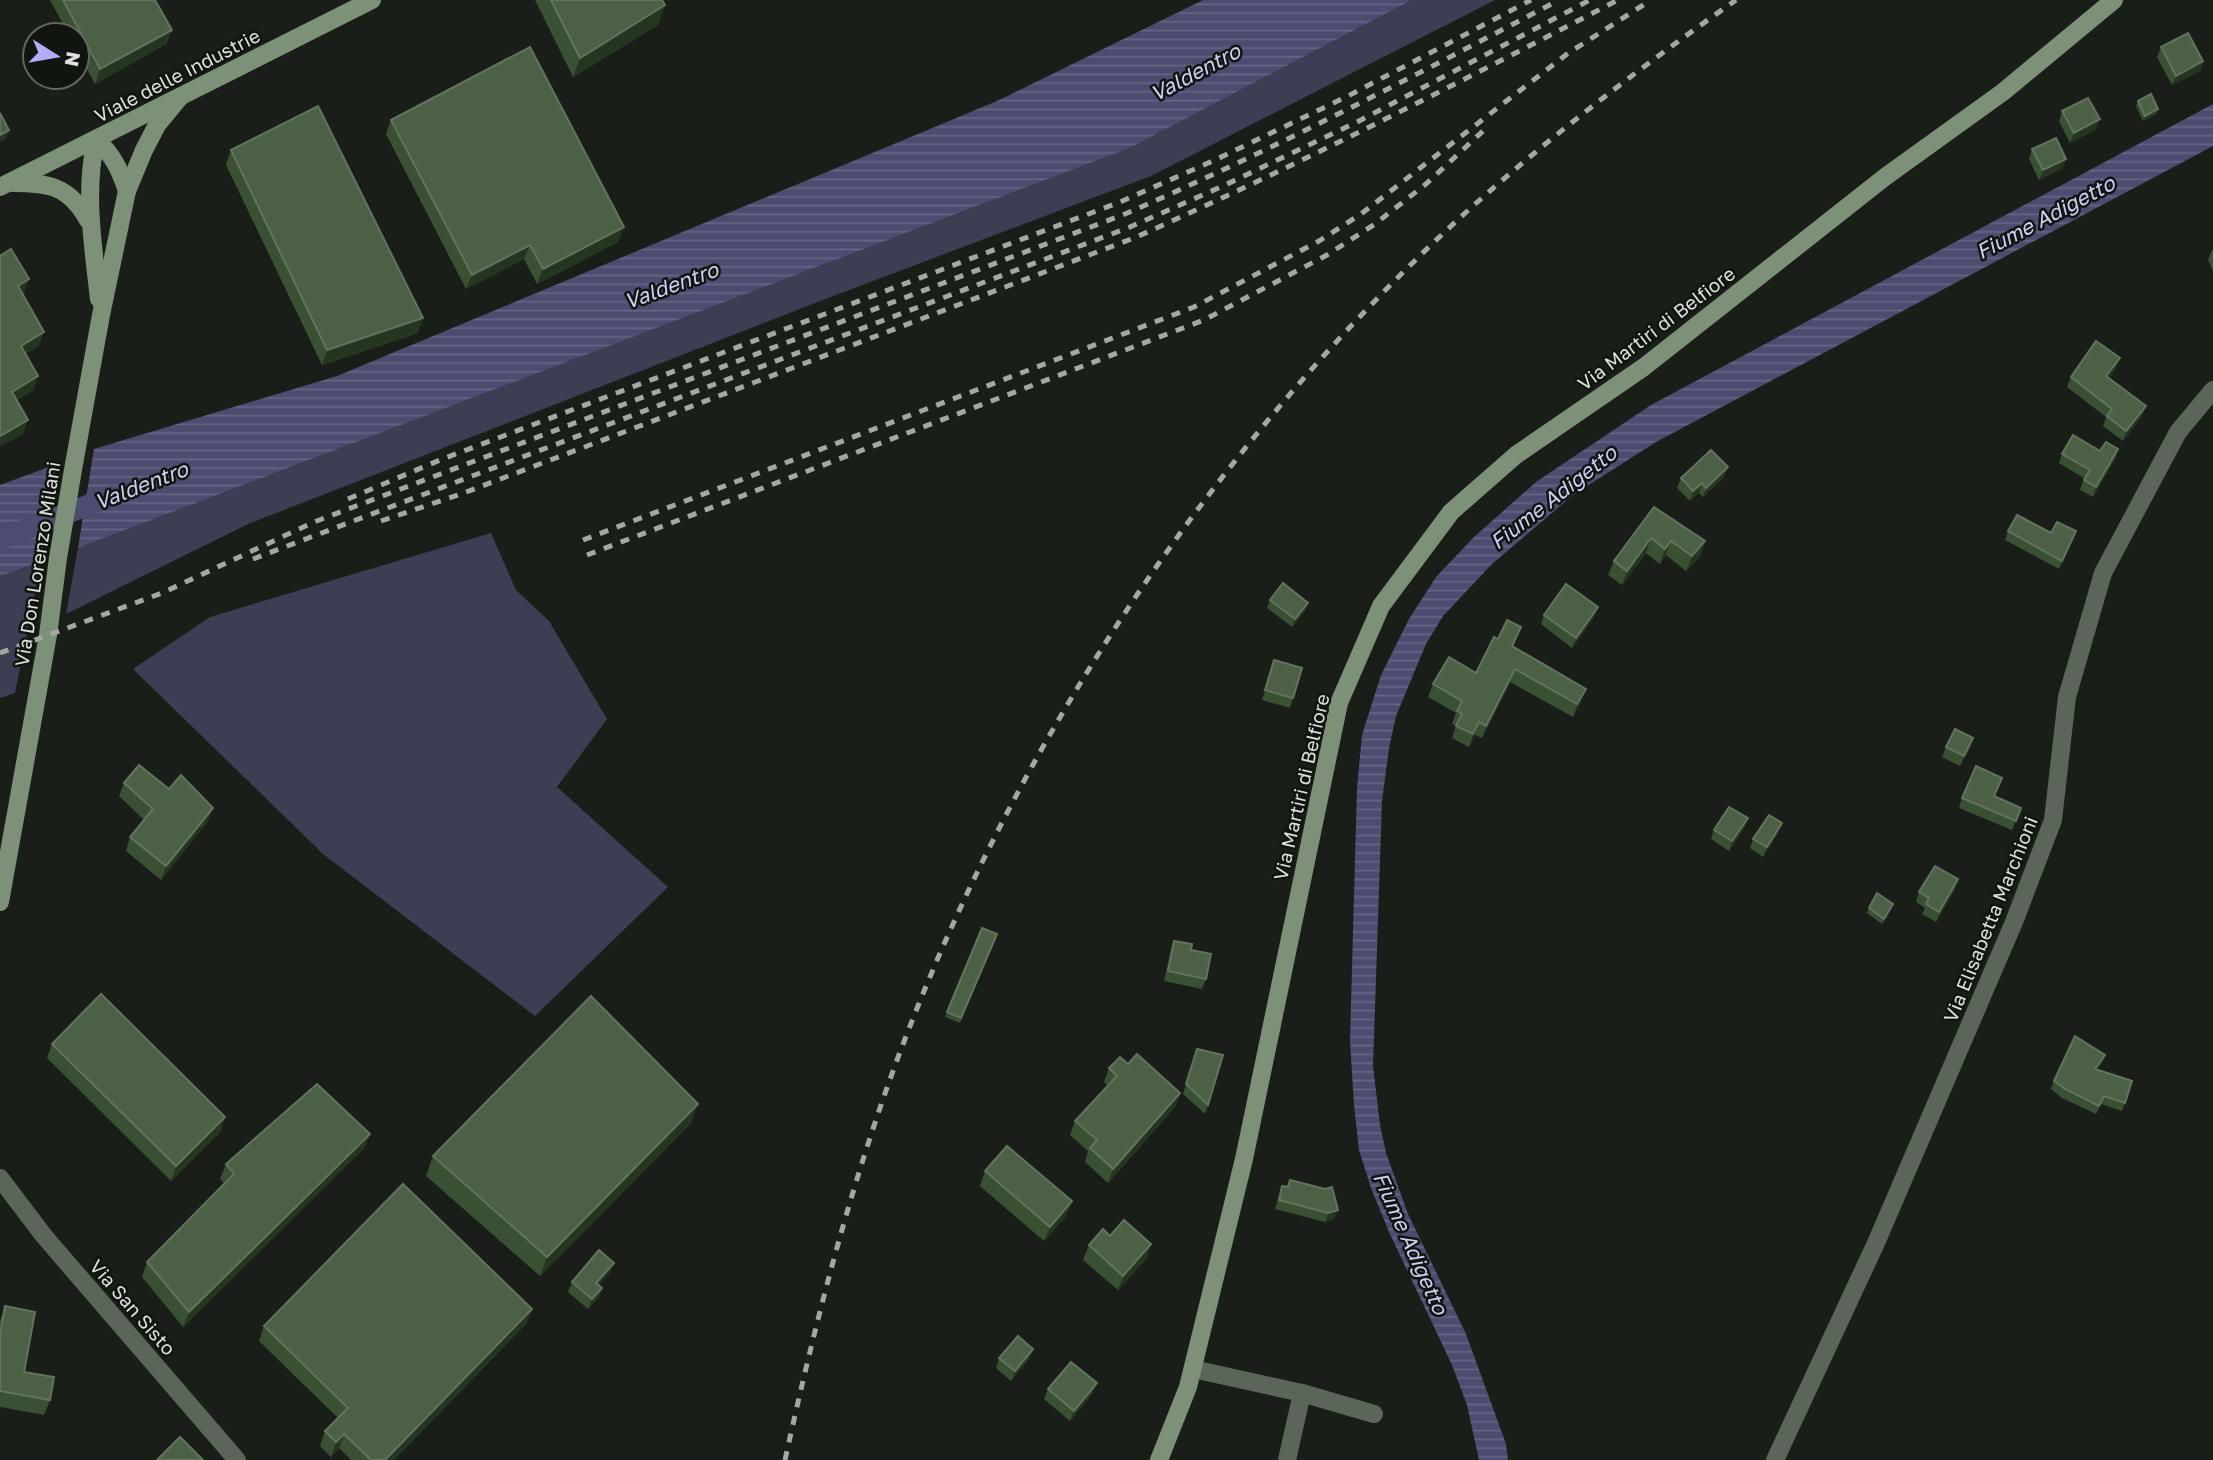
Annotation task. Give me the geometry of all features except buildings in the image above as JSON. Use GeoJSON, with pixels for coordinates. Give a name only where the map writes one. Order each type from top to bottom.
{"type":"FeatureCollection","features":[{"type":"Feature","properties":{"kind":"street","name":"Viale delle Industrie"},"geometry":{"type":"LineString","coordinates":[[5,185],[372,0]]}},
{"type":"Feature","properties":{"kind":"street","name":"Via Martiri di Belfiore"},"geometry":{"type":"LineString","coordinates":[[1159,1460],[1188,1388],[1244,1159],[1339,703],[1381,606],[1451,512],[1516,455],[1644,367],[1885,177],[2003,92],[2114,0]]}},
{"type":"Feature","properties":{"kind":"street","name":"Via Don Lorenzo Milani"},"geometry":{"type":"LineString","coordinates":[[0,902],[48,635],[74,464],[127,191],[157,125],[180,97]]}},
{"type":"Feature","properties":{"kind":"street","name":"Via Don Lorenzo Milani"},"geometry":{"type":"LineString","coordinates":[[96,139],[90,178],[90,223],[101,315]]}},
{"type":"Feature","properties":{"kind":"street"},"geometry":{"type":"LineString","coordinates":[[96,139],[116,162],[127,191]]}},
{"type":"Feature","properties":{"kind":"street","name":"Via Don Lorenzo Milani"},"geometry":{"type":"LineString","coordinates":[[5,185],[39,183],[57,188],[73,197],[90,223]]}},
{"type":"Feature","properties":{"kind":"street","name":"Via Elisabetta Marchioni"},"geometry":{"type":"LineString","coordinates":[[1775,1460],[1876,1243],[2014,922],[2053,820],[2067,697],[2103,573],[2178,432],[2213,390]]}},
{"type":"Feature","properties":{"kind":"street","name":"Via San Sisto"},"geometry":{"type":"LineString","coordinates":[[0,1178],[44,1236],[237,1460]]}},
{"type":"Feature","properties":{"kind":"street"},"geometry":{"type":"LineString","coordinates":[[1193,1369],[1302,1393],[1374,1415]]}},
{"type":"Feature","properties":{"kind":"street"},"geometry":{"type":"LineString","coordinates":[[1287,1460],[1302,1393]]}},
{"type":"Feature","properties":{"kind":"shaded area"},"geometry":{"type":"Polygon","coordinates":[[[1412,0],[1495,0],[1151,176],[828,298],[248,524],[66,614],[78,548],[1130,148],[1412,0]]]}},
{"type":"Feature","properties":{"kind":"shaded area"},"geometry":{"type":"Polygon","coordinates":[[[491,533],[516,590],[549,621],[607,719],[557,787],[668,887],[535,1016],[323,854],[133,669],[210,617],[491,533]]]}},
{"type":"Feature","properties":{"kind":"shaded area"},"geometry":{"type":"Polygon","coordinates":[[[41,562],[15,693],[0,698],[0,576],[41,562]]]}},
{"type":"Feature","properties":{"kind":"water"},"geometry":{"type":"Polygon","coordinates":[[[1203,0],[1412,0],[1130,148],[78,548],[94,449],[337,376],[997,101],[1203,0]]]}},
{"type":"Feature","properties":{"kind":"water","name":"Fiume Adigetto"},"geometry":{"type":"Polygon","coordinates":[[[2213,104],[2213,146],[1656,442],[1573,495],[1492,564],[1443,616],[1426,644],[1396,716],[1382,801],[1373,1066],[1386,1153],[1408,1214],[1466,1334],[1506,1444],[1508,1460],[1479,1460],[1467,1405],[1452,1365],[1371,1188],[1359,1150],[1354,1105],[1350,1041],[1357,788],[1362,735],[1381,675],[1409,619],[1436,577],[1474,537],[1536,482],[1651,405],[2213,104]]]}},
{"type":"Feature","properties":{"kind":"water"},"geometry":{"type":"Polygon","coordinates":[[[57,464],[41,562],[0,576],[0,485],[57,464]]]}},
{"type":"Feature","properties":{"kind":"waterway","name":"Valdentro"},"geometry":{"type":"LineString","coordinates":[[0,539],[112,496]]}},
{"type":"Feature","properties":{"kind":"railway"},"geometry":{"type":"LineString","coordinates":[[348,499],[440,460],[1120,202],[1346,97],[1531,0]]}},
{"type":"Feature","properties":{"kind":"railway"},"geometry":{"type":"LineString","coordinates":[[0,653],[162,593],[314,522],[1125,214],[1290,138],[1559,0]]}},
{"type":"Feature","properties":{"kind":"railway"},"geometry":{"type":"LineString","coordinates":[[253,559],[1130,227],[1357,122],[1590,0]]}},
{"type":"Feature","properties":{"kind":"railway"},"geometry":{"type":"LineString","coordinates":[[381,521],[461,494],[1134,238],[1317,153],[1618,0]]}},
{"type":"Feature","properties":{"kind":"railway"},"geometry":{"type":"LineString","coordinates":[[583,540],[1194,307],[1319,241],[1361,214],[1567,54],[1651,0]]}},
{"type":"Feature","properties":{"kind":"railway"},"geometry":{"type":"LineString","coordinates":[[785,1460],[846,1215],[893,1071],[942,950],[998,831],[1061,715],[1132,603],[1209,495],[1292,392],[1380,295],[1474,205],[1569,124],[1736,0]]}},
{"type":"Feature","properties":{"kind":"railway"},"geometry":{"type":"LineString","coordinates":[[587,555],[1204,320],[1327,255],[1375,224],[1426,184],[1484,130]]}}]}
